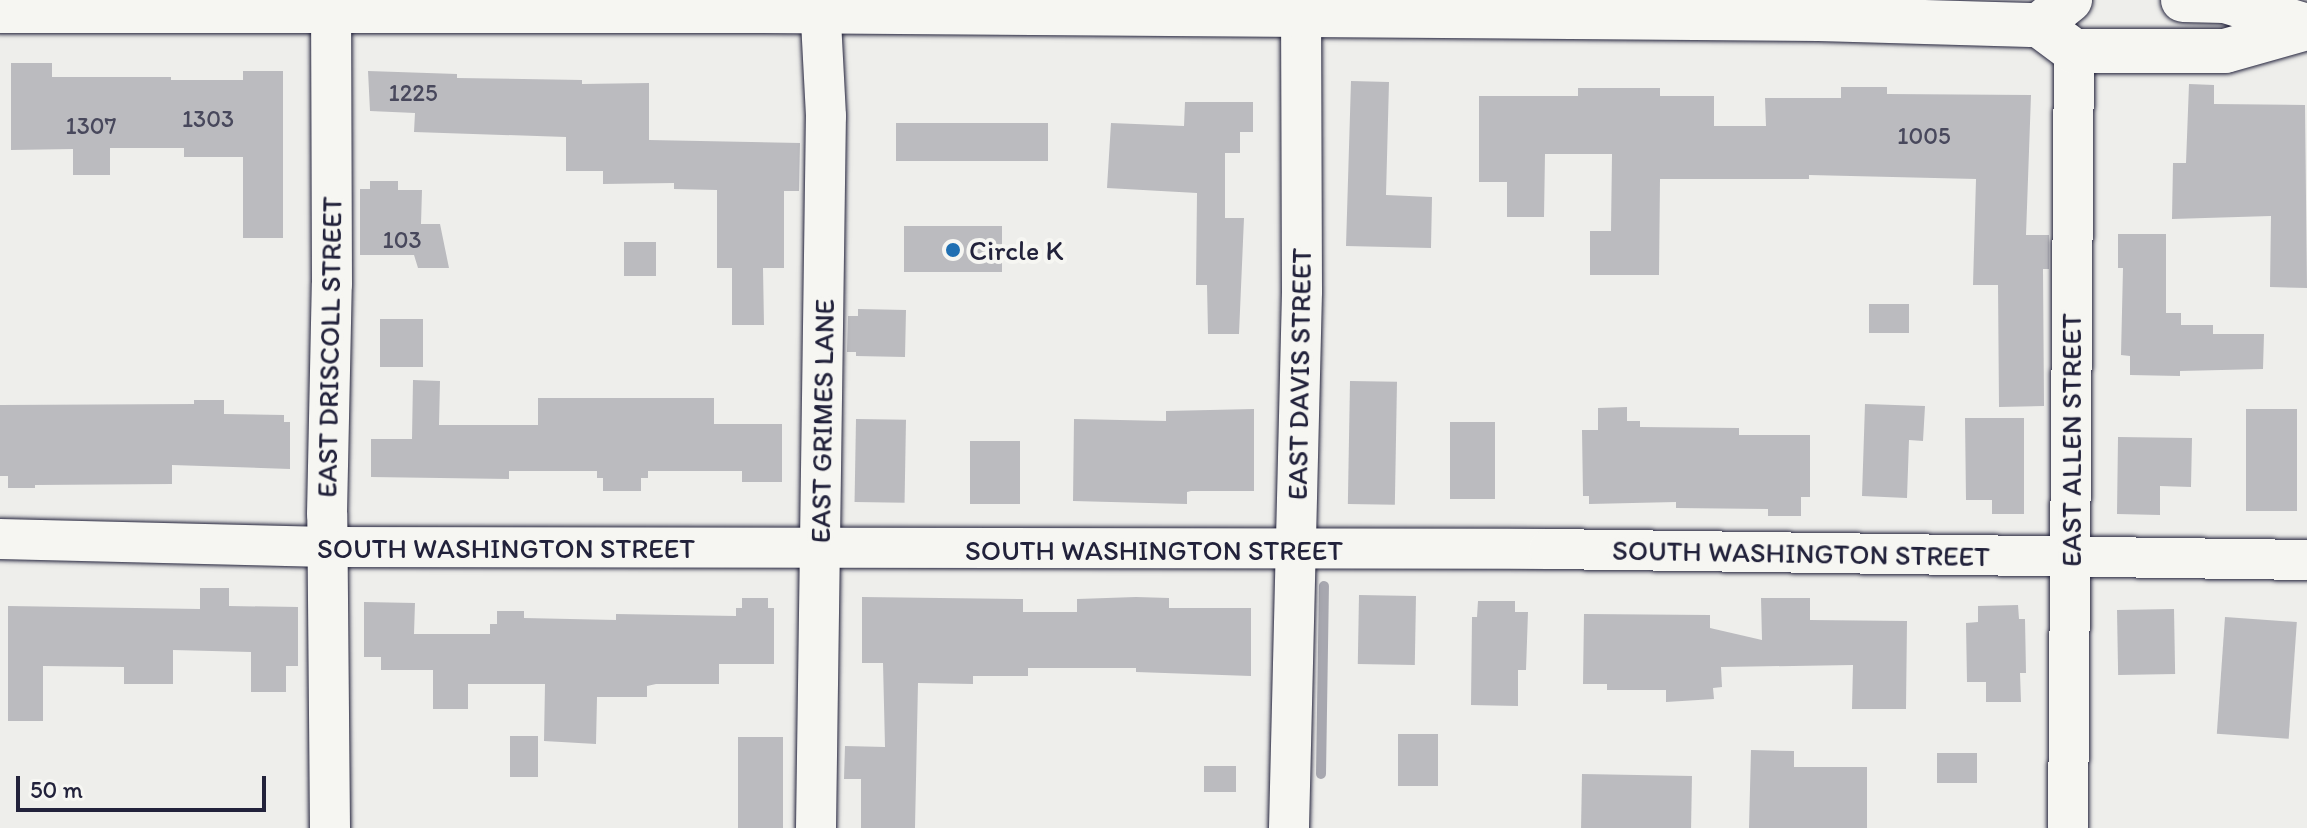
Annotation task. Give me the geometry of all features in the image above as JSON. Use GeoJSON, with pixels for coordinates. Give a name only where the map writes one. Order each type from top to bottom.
{"type":"FeatureCollection","features":[{"type":"Feature","properties":{"kind":"main road"},"geometry":{"type":"LineString","coordinates":[[2183,0],[2225,1],[2307,27]]}},
{"type":"Feature","properties":{"kind":"main road"},"geometry":{"type":"LineString","coordinates":[[0,11],[166,7],[331,11],[820,7],[1301,16],[1803,19],[2054,12],[2074,51],[2225,51],[2307,27]]}},
{"type":"Feature","properties":{"kind":"street","name":"EAST GRIMES LANE"},"geometry":{"type":"LineString","coordinates":[[816,828],[826,116],[820,7]]}},
{"type":"Feature","properties":{"kind":"street","name":"EAST DRISCOLL STREET"},"geometry":{"type":"LineString","coordinates":[[330,828],[327,547],[332,284],[331,11]]}},
{"type":"Feature","properties":{"kind":"street","name":"EAST DAVIS STREET"},"geometry":{"type":"LineString","coordinates":[[1289,828],[1302,291],[1301,16]]}},
{"type":"Feature","properties":{"kind":"street","name":"EAST ALLEN STREET"},"geometry":{"type":"LineString","coordinates":[[2068,828],[2074,51]]}},
{"type":"Feature","properties":{"kind":"street","name":"SOUTH WASHINGTON STREET"},"geometry":{"type":"LineString","coordinates":[[0,539],[327,547],[819,551],[1294,549],[2307,560]]}},
{"type":"Feature","properties":{"kind":"building"},"geometry":{"type":"Polygon","coordinates":[[[11,63],[52,63],[52,77],[243,80],[243,71],[283,71],[283,238],[243,238],[243,157],[184,157],[184,148],[110,148],[110,175],[73,175],[73,149],[11,150],[11,63]]]}},
{"type":"Feature","properties":{"kind":"building"},"geometry":{"type":"Polygon","coordinates":[[[368,71],[457,74],[457,78],[582,80],[582,84],[649,83],[649,140],[800,143],[799,191],[784,191],[784,268],[763,268],[764,325],[732,325],[732,268],[717,268],[717,190],[674,189],[674,183],[603,184],[603,171],[566,171],[566,137],[414,132],[415,113],[370,111],[368,71]]]}},
{"type":"Feature","properties":{"kind":"building"},"geometry":{"type":"Polygon","coordinates":[[[1351,81],[1389,82],[1386,195],[1432,197],[1431,248],[1346,246],[1351,81]]]}},
{"type":"Feature","properties":{"kind":"building"},"geometry":{"type":"Polygon","coordinates":[[[2189,84],[2214,85],[2214,104],[2305,105],[2307,288],[2270,287],[2271,216],[2172,219],[2173,163],[2186,163],[2189,84]]]}},
{"type":"Feature","properties":{"kind":"building"},"geometry":{"type":"Polygon","coordinates":[[[1841,87],[1887,87],[1887,94],[2031,95],[2026,235],[2049,235],[2049,269],[2043,269],[2044,406],[1999,407],[1998,285],[1973,285],[1976,179],[1809,175],[1809,179],[1660,179],[1659,275],[1590,275],[1590,231],[1611,231],[1612,154],[1545,154],[1544,217],[1507,217],[1507,182],[1479,182],[1479,96],[1578,96],[1578,88],[1660,88],[1660,96],[1714,96],[1714,126],[1766,126],[1765,98],[1841,98],[1841,87]]]}},
{"type":"Feature","properties":{"kind":"building"},"geometry":{"type":"Polygon","coordinates":[[[1185,102],[1253,102],[1253,132],[1240,132],[1240,153],[1225,153],[1225,218],[1244,218],[1239,334],[1208,334],[1207,285],[1196,285],[1197,193],[1107,188],[1111,123],[1184,126],[1185,102]]]}},
{"type":"Feature","properties":{"kind":"building","name":"Circle K"},"geometry":{"type":"Polygon","coordinates":[[[896,123],[1048,123],[1048,161],[896,161],[896,123]]]}},
{"type":"Feature","properties":{"kind":"building"},"geometry":{"type":"Polygon","coordinates":[[[370,181],[398,181],[398,190],[422,190],[421,224],[440,224],[449,268],[418,268],[414,255],[360,255],[360,189],[370,189],[370,181]]]}},
{"type":"Feature","properties":{"kind":"building","name":"Circle K"},"geometry":{"type":"Polygon","coordinates":[[[904,226],[1002,226],[1002,272],[904,272],[904,226]]]}},
{"type":"Feature","properties":{"kind":"building"},"geometry":{"type":"Polygon","coordinates":[[[2118,234],[2166,234],[2166,313],[2181,313],[2181,325],[2213,325],[2213,334],[2264,334],[2263,369],[2180,371],[2180,376],[2130,375],[2130,356],[2121,355],[2123,268],[2118,268],[2118,234]]]}},
{"type":"Feature","properties":{"kind":"building"},"geometry":{"type":"Polygon","coordinates":[[[624,242],[656,242],[656,276],[624,276],[624,242]]]}},
{"type":"Feature","properties":{"kind":"building"},"geometry":{"type":"Polygon","coordinates":[[[1869,304],[1909,304],[1909,333],[1869,333],[1869,304]]]}},
{"type":"Feature","properties":{"kind":"building"},"geometry":{"type":"Polygon","coordinates":[[[858,309],[906,310],[905,357],[856,356],[856,352],[847,352],[848,316],[858,316],[858,309]]]}},
{"type":"Feature","properties":{"kind":"building"},"geometry":{"type":"Polygon","coordinates":[[[380,319],[423,319],[423,367],[380,367],[380,319]]]}},
{"type":"Feature","properties":{"kind":"building"},"geometry":{"type":"Polygon","coordinates":[[[413,380],[440,381],[439,425],[538,425],[538,398],[714,398],[714,424],[782,424],[782,482],[742,482],[742,471],[648,471],[648,478],[641,478],[641,491],[603,491],[603,478],[597,478],[597,471],[509,471],[509,479],[371,477],[371,439],[412,439],[413,380]]]}},
{"type":"Feature","properties":{"kind":"building"},"geometry":{"type":"Polygon","coordinates":[[[1350,381],[1397,382],[1395,505],[1348,504],[1350,381]]]}},
{"type":"Feature","properties":{"kind":"building"},"geometry":{"type":"Polygon","coordinates":[[[194,400],[224,400],[224,414],[284,415],[284,422],[290,422],[290,469],[172,465],[172,484],[35,485],[35,488],[8,488],[8,476],[0,476],[0,405],[194,404],[194,400]]]}},
{"type":"Feature","properties":{"kind":"building"},"geometry":{"type":"Polygon","coordinates":[[[1865,404],[1925,406],[1923,441],[1909,440],[1907,498],[1862,496],[1865,404]]]}},
{"type":"Feature","properties":{"kind":"building"},"geometry":{"type":"Polygon","coordinates":[[[1627,407],[1627,421],[1640,421],[1640,427],[1739,428],[1739,435],[1810,435],[1810,497],[1801,497],[1801,516],[1768,516],[1768,509],[1676,508],[1676,502],[1589,504],[1589,496],[1583,496],[1582,430],[1598,430],[1598,408],[1627,407]]]}},
{"type":"Feature","properties":{"kind":"building"},"geometry":{"type":"Polygon","coordinates":[[[1254,409],[1254,491],[1191,491],[1187,492],[1187,504],[1073,501],[1074,419],[1166,421],[1166,411],[1254,409]]]}},
{"type":"Feature","properties":{"kind":"building"},"geometry":{"type":"Polygon","coordinates":[[[2246,409],[2297,409],[2297,511],[2246,511],[2246,409]]]}},
{"type":"Feature","properties":{"kind":"building"},"geometry":{"type":"Polygon","coordinates":[[[1965,418],[2024,418],[2024,514],[1992,514],[1992,500],[1966,500],[1965,418]]]}},
{"type":"Feature","properties":{"kind":"building"},"geometry":{"type":"Polygon","coordinates":[[[856,419],[906,420],[905,503],[855,502],[856,419]]]}},
{"type":"Feature","properties":{"kind":"building"},"geometry":{"type":"Polygon","coordinates":[[[1450,422],[1495,422],[1495,499],[1450,499],[1450,422]]]}},
{"type":"Feature","properties":{"kind":"building"},"geometry":{"type":"Polygon","coordinates":[[[2118,437],[2192,438],[2191,487],[2160,486],[2160,515],[2117,514],[2118,437]]]}},
{"type":"Feature","properties":{"kind":"building"},"geometry":{"type":"Polygon","coordinates":[[[970,441],[1020,441],[1020,504],[970,504],[970,441]]]}},
{"type":"Feature","properties":{"kind":"building"},"geometry":{"type":"Polygon","coordinates":[[[200,588],[229,588],[229,606],[298,607],[298,666],[286,666],[286,692],[251,692],[251,652],[173,650],[173,684],[124,684],[124,667],[43,666],[43,721],[8,721],[8,606],[200,609],[200,588]]]}},
{"type":"Feature","properties":{"kind":"building"},"geometry":{"type":"Polygon","coordinates":[[[1359,595],[1416,596],[1415,665],[1358,664],[1359,595]]]}},
{"type":"Feature","properties":{"kind":"building"},"geometry":{"type":"Polygon","coordinates":[[[862,597],[1023,599],[1023,612],[1077,612],[1077,599],[1136,597],[1169,598],[1169,608],[1251,608],[1251,676],[1136,672],[1136,668],[1028,668],[1028,676],[973,676],[973,684],[918,683],[915,828],[861,828],[861,779],[844,779],[845,746],[885,747],[883,663],[862,663],[862,597]]]}},
{"type":"Feature","properties":{"kind":"building"},"geometry":{"type":"Polygon","coordinates":[[[742,598],[768,598],[768,608],[774,608],[774,664],[719,664],[719,684],[656,684],[647,686],[647,697],[597,697],[596,744],[544,741],[545,684],[468,684],[468,709],[433,709],[433,670],[381,670],[381,657],[364,657],[364,602],[415,603],[414,634],[490,634],[490,624],[497,624],[497,611],[524,611],[524,618],[616,620],[616,614],[736,616],[736,608],[742,608],[742,598]]]}},
{"type":"Feature","properties":{"kind":"building"},"geometry":{"type":"Polygon","coordinates":[[[1761,598],[1810,598],[1810,620],[1907,621],[1906,709],[1852,709],[1853,665],[1721,667],[1722,687],[1713,688],[1714,699],[1666,702],[1666,690],[1607,690],[1607,684],[1583,684],[1584,614],[1710,615],[1710,628],[1762,640],[1761,598]]]}},
{"type":"Feature","properties":{"kind":"building"},"geometry":{"type":"Polygon","coordinates":[[[1478,601],[1515,601],[1515,612],[1528,612],[1526,670],[1518,670],[1518,706],[1471,705],[1472,617],[1477,617],[1478,601]]]}},
{"type":"Feature","properties":{"kind":"building"},"geometry":{"type":"Polygon","coordinates":[[[2018,605],[2019,619],[2025,619],[2026,673],[2020,673],[2021,702],[1986,702],[1986,682],[1967,682],[1966,623],[1978,622],[1978,606],[2018,605]]]}},
{"type":"Feature","properties":{"kind":"building"},"geometry":{"type":"Polygon","coordinates":[[[2174,609],[2175,674],[2118,675],[2117,610],[2174,609]]]}},
{"type":"Feature","properties":{"kind":"building"},"geometry":{"type":"Polygon","coordinates":[[[2225,617],[2297,622],[2289,739],[2217,734],[2225,617]]]}},
{"type":"Feature","properties":{"kind":"building"},"geometry":{"type":"Polygon","coordinates":[[[1398,734],[1438,734],[1438,786],[1398,786],[1398,734]]]}},
{"type":"Feature","properties":{"kind":"building"},"geometry":{"type":"Polygon","coordinates":[[[510,736],[538,736],[538,777],[510,777],[510,736]]]}},
{"type":"Feature","properties":{"kind":"building"},"geometry":{"type":"Polygon","coordinates":[[[738,737],[783,737],[783,828],[738,828],[738,737]]]}},
{"type":"Feature","properties":{"kind":"building"},"geometry":{"type":"Polygon","coordinates":[[[1751,750],[1794,751],[1794,767],[1867,767],[1867,828],[1749,828],[1751,750]]]}},
{"type":"Feature","properties":{"kind":"building"},"geometry":{"type":"Polygon","coordinates":[[[1937,753],[1977,753],[1977,783],[1937,783],[1937,753]]]}},
{"type":"Feature","properties":{"kind":"building"},"geometry":{"type":"Polygon","coordinates":[[[1204,766],[1236,766],[1236,792],[1204,792],[1204,766]]]}},
{"type":"Feature","properties":{"kind":"building"},"geometry":{"type":"Polygon","coordinates":[[[1582,774],[1692,776],[1691,828],[1581,828],[1582,774]]]}},
{"type":"Feature","properties":{"kind":"waterway"},"geometry":{"type":"LineString","coordinates":[[1321,774],[1324,586]]}},
{"type":"Feature","properties":{"kind":"place","name":"Circle K"},"geometry":{"type":"Point","coordinates":[953,250]}}]}
